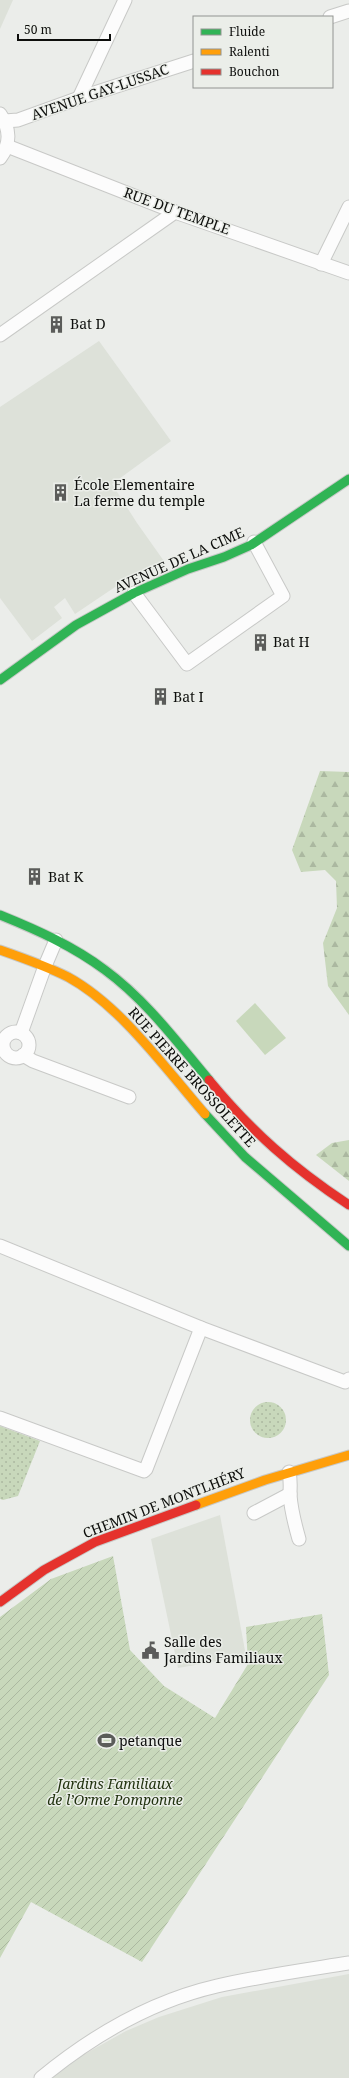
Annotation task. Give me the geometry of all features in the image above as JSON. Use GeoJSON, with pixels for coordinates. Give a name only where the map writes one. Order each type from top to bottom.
{"type":"FeatureCollection","features":[{"type":"Feature","properties":{"kind":"main road","name":"AVENUE DE LA CIME"},"geometry":{"type":"LineString","coordinates":[[0,680],[76,625],[134,593],[254,542],[349,479]]}},
{"type":"Feature","properties":{"kind":"main road","name":"RUE PIERRE BROSSOLETTE"},"geometry":{"type":"LineString","coordinates":[[0,914],[56,940],[117,979],[153,1014],[257,1134],[321,1187],[349,1205]]}},
{"type":"Feature","properties":{"kind":"main road","name":"RUE PIERRE BROSSOLETTE"},"geometry":{"type":"LineString","coordinates":[[0,950],[45,966],[69,978],[106,1003],[130,1028],[220,1131],[245,1156],[349,1246]]}},
{"type":"Feature","properties":{"kind":"main road","name":"CHEMIN DE MONTLHÉRY"},"geometry":{"type":"LineString","coordinates":[[0,1602],[44,1570],[95,1542],[289,1472],[349,1456]]}},
{"type":"Feature","properties":{"kind":"street"},"geometry":{"type":"LineString","coordinates":[[78,98],[125,0]]}},
{"type":"Feature","properties":{"kind":"street"},"geometry":{"type":"LineString","coordinates":[[333,16],[349,11]]}},
{"type":"Feature","properties":{"kind":"street","name":"AVENUE GAY-LUSSAC"},"geometry":{"type":"LineString","coordinates":[[2,117],[18,120],[78,98],[193,61]]}},
{"type":"Feature","properties":{"kind":"street"},"geometry":{"type":"LineString","coordinates":[[2,117],[8,129],[3,152]]}},
{"type":"Feature","properties":{"kind":"street","name":"RUE DU TEMPLE"},"geometry":{"type":"LineString","coordinates":[[3,152],[349,273]]}},
{"type":"Feature","properties":{"kind":"street"},"geometry":{"type":"LineString","coordinates":[[322,264],[349,206]]}},
{"type":"Feature","properties":{"kind":"street"},"geometry":{"type":"LineString","coordinates":[[0,335],[175,212]]}},
{"type":"Feature","properties":{"kind":"street"},"geometry":{"type":"LineString","coordinates":[[134,593],[187,664],[283,596],[254,542]]}},
{"type":"Feature","properties":{"kind":"street"},"geometry":{"type":"LineString","coordinates":[[21,1033],[56,940]]}},
{"type":"Feature","properties":{"kind":"street"},"geometry":{"type":"LineString","coordinates":[[23,1055],[29,1045],[27,1038],[21,1033],[13,1032],[6,1037],[2,1048],[12,1057],[23,1055],[33,1061],[130,1097]]}},
{"type":"Feature","properties":{"kind":"street"},"geometry":{"type":"LineString","coordinates":[[0,1246],[201,1328],[348,1382]]}},
{"type":"Feature","properties":{"kind":"street"},"geometry":{"type":"LineString","coordinates":[[0,1418],[144,1471],[201,1328]]}},
{"type":"Feature","properties":{"kind":"street"},"geometry":{"type":"LineString","coordinates":[[289,1472],[292,1485],[290,1494],[299,1539]]}},
{"type":"Feature","properties":{"kind":"street"},"geometry":{"type":"LineString","coordinates":[[254,1513],[290,1494]]}},
{"type":"Feature","properties":{"kind":"street"},"geometry":{"type":"LineString","coordinates":[[41,2078],[66,2057],[109,2029],[171,2001],[217,1986],[349,1963]]}},
{"type":"Feature","properties":{"kind":"shaded area"},"geometry":{"type":"Polygon","coordinates":[[[0,0],[13,0],[0,29],[0,0]]]}},
{"type":"Feature","properties":{"kind":"shaded area"},"geometry":{"type":"Polygon","coordinates":[[[99,341],[171,441],[112,484],[166,564],[121,583],[75,614],[65,598],[54,607],[62,618],[32,641],[0,598],[0,407],[99,341]]]}},
{"type":"Feature","properties":{"kind":"shaded area"},"geometry":{"type":"Polygon","coordinates":[[[220,1515],[246,1656],[178,1668],[151,1539],[220,1515]]]}},
{"type":"Feature","properties":{"kind":"shaded area"},"geometry":{"type":"Polygon","coordinates":[[[349,1974],[349,2078],[52,2078],[74,2060],[126,2031],[159,2017],[222,1997],[349,1974]]]}},
{"type":"Feature","properties":{"kind":"green space"},"geometry":{"type":"Polygon","coordinates":[[[320,771],[349,772],[349,1015],[328,986],[323,943],[337,908],[336,881],[325,870],[301,872],[292,850],[320,771]]]}},
{"type":"Feature","properties":{"kind":"green space"},"geometry":{"type":"Polygon","coordinates":[[[255,1003],[286,1038],[265,1055],[236,1021],[255,1003]]]}},
{"type":"Feature","properties":{"kind":"green space"},"geometry":{"type":"Polygon","coordinates":[[[349,1140],[349,1181],[316,1155],[332,1143],[349,1140]]]}},
{"type":"Feature","properties":{"kind":"green space"},"geometry":{"type":"Polygon","coordinates":[[[271,1402],[281,1407],[285,1413],[285,1427],[281,1433],[275,1437],[265,1438],[255,1433],[251,1427],[250,1417],[255,1407],[261,1403],[271,1402]]]}},
{"type":"Feature","properties":{"kind":"green space"},"geometry":{"type":"Polygon","coordinates":[[[0,1426],[40,1441],[18,1496],[3,1500],[0,1499],[0,1426]]]}},
{"type":"Feature","properties":{"kind":"green space","name":"Jardins Familiaux de l’Orme Pomponne"},"geometry":{"type":"Polygon","coordinates":[[[113,1556],[130,1650],[164,1686],[215,1718],[248,1664],[246,1627],[322,1614],[329,1675],[142,1962],[31,1902],[0,1958],[0,1617],[51,1579],[113,1556]]]}},
{"type":"Feature","properties":{"kind":"traffic: fast"},"geometry":{"type":"LineString","coordinates":[[0,680],[76,625],[134,593],[188,569],[224,557],[251,545],[349,479]]}},
{"type":"Feature","properties":{"kind":"traffic: fast"},"geometry":{"type":"LineString","coordinates":[[0,915],[67,946],[93,961],[105,970],[134,994],[209,1080]]}},
{"type":"Feature","properties":{"kind":"traffic: fast"},"geometry":{"type":"LineString","coordinates":[[205,1114],[245,1157],[349,1246]]}},
{"type":"Feature","properties":{"kind":"traffic: slow"},"geometry":{"type":"LineString","coordinates":[[0,950],[68,977],[87,989],[106,1004],[141,1039],[205,1114]]}},
{"type":"Feature","properties":{"kind":"traffic: slow"},"geometry":{"type":"LineString","coordinates":[[196,1505],[265,1480],[349,1455]]}},
{"type":"Feature","properties":{"kind":"traffic: jam"},"geometry":{"type":"LineString","coordinates":[[209,1080],[257,1133],[291,1163],[349,1205]]}},
{"type":"Feature","properties":{"kind":"traffic: jam"},"geometry":{"type":"LineString","coordinates":[[0,1602],[44,1570],[95,1542],[196,1505]]}},
{"type":"Feature","properties":{"kind":"place","name":"Bat D"},"geometry":{"type":"Point","coordinates":[57,324]}},
{"type":"Feature","properties":{"kind":"place","name":"École Elementaire La ferme du temple"},"geometry":{"type":"Point","coordinates":[61,493]}},
{"type":"Feature","properties":{"kind":"place","name":"Bat H"},"geometry":{"type":"Point","coordinates":[260,642]}},
{"type":"Feature","properties":{"kind":"place","name":"Bat I"},"geometry":{"type":"Point","coordinates":[160,697]}},
{"type":"Feature","properties":{"kind":"place","name":"Bat K"},"geometry":{"type":"Point","coordinates":[35,877]}},
{"type":"Feature","properties":{"kind":"place","name":"Salle des Jardins Familiaux"},"geometry":{"type":"Point","coordinates":[151,1650]}},
{"type":"Feature","properties":{"kind":"place","name":"petanque"},"geometry":{"type":"Point","coordinates":[106,1741]}}]}
